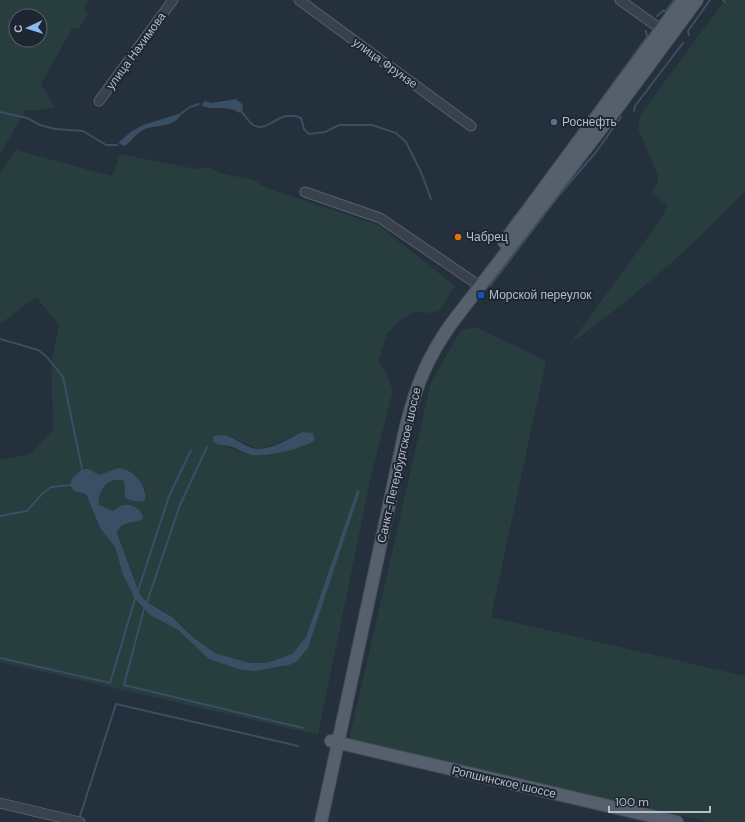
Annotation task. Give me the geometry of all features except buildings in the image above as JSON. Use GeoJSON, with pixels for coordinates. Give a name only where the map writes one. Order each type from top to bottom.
{"type":"FeatureCollection","features":[{"type":"Feature","properties":{"kind":"main road","name":"Санкт-Петербургское шоссе"},"geometry":{"type":"LineString","coordinates":[[313,822],[334,742],[406,426],[414,394],[424,369],[432,353],[451,324],[666,33],[684,0]]}},
{"type":"Feature","properties":{"kind":"main road","name":"Санкт-Петербургское шоссе"},"geometry":{"type":"LineString","coordinates":[[321,822],[334,742],[399,424],[418,366],[431,342],[474,282],[666,33],[697,0]]}},
{"type":"Feature","properties":{"kind":"main road","name":"Ропшинское шоссе"},"geometry":{"type":"LineString","coordinates":[[334,742],[677,822]]}},
{"type":"Feature","properties":{"kind":"street","name":"улица Нахимова"},"geometry":{"type":"LineString","coordinates":[[99,101],[172,0]]}},
{"type":"Feature","properties":{"kind":"street","name":"улица Фрунзе"},"geometry":{"type":"LineString","coordinates":[[299,0],[471,126]]}},
{"type":"Feature","properties":{"kind":"street"},"geometry":{"type":"LineString","coordinates":[[620,0],[666,33]]}},
{"type":"Feature","properties":{"kind":"street"},"geometry":{"type":"LineString","coordinates":[[305,192],[380,218],[474,282]]}},
{"type":"Feature","properties":{"kind":"street"},"geometry":{"type":"LineString","coordinates":[[0,803],[80,822]]}},
{"type":"Feature","properties":{"kind":"green space"},"geometry":{"type":"Polygon","coordinates":[[[0,0],[89,0],[84,7],[87,15],[79,29],[73,27],[41,84],[55,107],[36,111],[26,110],[0,154],[0,0]]]}},
{"type":"Feature","properties":{"kind":"green space"},"geometry":{"type":"Polygon","coordinates":[[[725,0],[745,0],[745,191],[725,212],[661,272],[570,344],[661,219],[667,205],[651,193],[657,184],[658,176],[638,128],[640,115],[725,0]]]}},
{"type":"Feature","properties":{"kind":"green space"},"geometry":{"type":"Polygon","coordinates":[[[16,150],[112,176],[120,154],[196,169],[209,167],[220,173],[254,180],[264,187],[378,225],[455,286],[439,311],[427,313],[415,312],[401,319],[387,334],[379,361],[387,374],[393,391],[371,476],[318,735],[0,662],[0,460],[30,454],[53,430],[51,363],[59,325],[36,297],[0,324],[0,173],[16,150]],[[302,432],[276,444],[257,449],[231,437],[218,445],[251,454],[275,454],[301,447],[315,440],[302,432]],[[118,468],[99,475],[89,469],[81,491],[86,494],[100,528],[115,547],[123,575],[135,599],[150,615],[178,630],[195,646],[225,664],[238,669],[280,668],[308,648],[357,490],[306,637],[292,654],[284,658],[266,663],[250,663],[215,653],[193,637],[183,626],[162,610],[147,602],[140,595],[117,533],[118,529],[123,525],[130,522],[140,521],[117,508],[113,511],[99,506],[102,490],[109,482],[113,480],[124,481],[125,492],[146,490],[135,475],[118,468]]]}},
{"type":"Feature","properties":{"kind":"green space"},"geometry":{"type":"Polygon","coordinates":[[[476,327],[546,361],[491,617],[745,676],[745,822],[709,822],[349,740],[431,382],[461,330],[476,327]]]}},
{"type":"Feature","properties":{"kind":"water"},"geometry":{"type":"Polygon","coordinates":[[[236,99],[242,104],[243,110],[240,113],[231,109],[202,106],[205,101],[212,103],[236,99]]]}},
{"type":"Feature","properties":{"kind":"water"},"geometry":{"type":"Polygon","coordinates":[[[178,114],[180,116],[174,122],[145,129],[125,146],[119,144],[120,141],[132,131],[143,125],[178,114]]]}},
{"type":"Feature","properties":{"kind":"water"},"geometry":{"type":"Polygon","coordinates":[[[302,432],[313,433],[315,440],[294,449],[267,455],[252,455],[229,446],[218,444],[213,440],[213,437],[225,435],[251,448],[263,449],[280,443],[302,432]]]}},
{"type":"Feature","properties":{"kind":"water"},"geometry":{"type":"Polygon","coordinates":[[[118,468],[129,471],[139,480],[145,491],[144,502],[133,501],[125,498],[124,481],[113,480],[109,482],[102,490],[99,505],[113,511],[123,505],[131,505],[137,508],[143,516],[143,519],[139,521],[121,526],[117,533],[140,595],[147,602],[172,617],[193,637],[215,653],[250,663],[266,663],[292,654],[306,637],[357,490],[360,491],[308,648],[296,662],[289,665],[255,671],[238,669],[209,659],[178,630],[150,615],[135,599],[123,575],[115,547],[100,528],[86,494],[74,491],[70,485],[72,479],[82,469],[89,469],[99,475],[118,468]]]}},
{"type":"Feature","properties":{"kind":"waterway"},"geometry":{"type":"LineString","coordinates":[[657,16],[663,11],[666,11],[674,0]]}},
{"type":"Feature","properties":{"kind":"waterway"},"geometry":{"type":"LineString","coordinates":[[689,35],[688,31],[710,0]]}},
{"type":"Feature","properties":{"kind":"waterway"},"geometry":{"type":"LineString","coordinates":[[547,174],[647,37],[646,31]]}},
{"type":"Feature","properties":{"kind":"waterway"},"geometry":{"type":"LineString","coordinates":[[634,111],[635,106],[683,43]]}},
{"type":"Feature","properties":{"kind":"waterway"},"geometry":{"type":"LineString","coordinates":[[179,115],[190,107],[199,104]]}},
{"type":"Feature","properties":{"kind":"waterway"},"geometry":{"type":"LineString","coordinates":[[0,112],[27,118],[40,125],[55,129],[83,131],[106,145],[117,145]]}},
{"type":"Feature","properties":{"kind":"waterway"},"geometry":{"type":"LineString","coordinates":[[242,112],[253,125],[259,127],[286,116],[301,118],[304,129],[309,134],[325,132],[339,125],[372,125],[396,133],[406,142],[421,172],[431,199]]}},
{"type":"Feature","properties":{"kind":"waterway"},"geometry":{"type":"LineString","coordinates":[[490,286],[560,194],[596,152],[621,117]]}},
{"type":"Feature","properties":{"kind":"waterway"},"geometry":{"type":"LineString","coordinates":[[506,229],[515,216]]}},
{"type":"Feature","properties":{"kind":"waterway"},"geometry":{"type":"LineString","coordinates":[[0,339],[38,350],[47,357],[63,377],[82,469]]}},
{"type":"Feature","properties":{"kind":"waterway"},"geometry":{"type":"LineString","coordinates":[[147,602],[180,505],[207,447]]}},
{"type":"Feature","properties":{"kind":"waterway"},"geometry":{"type":"LineString","coordinates":[[138,591],[169,496],[191,450]]}},
{"type":"Feature","properties":{"kind":"waterway"},"geometry":{"type":"LineString","coordinates":[[0,516],[27,511],[42,494],[51,487],[70,485]]}},
{"type":"Feature","properties":{"kind":"waterway"},"geometry":{"type":"LineString","coordinates":[[0,658],[110,683],[135,599]]}},
{"type":"Feature","properties":{"kind":"waterway"},"geometry":{"type":"LineString","coordinates":[[144,609],[124,685],[303,728]]}},
{"type":"Feature","properties":{"kind":"waterway"},"geometry":{"type":"LineString","coordinates":[[80,816],[116,704],[298,746]]}},
{"type":"Feature","properties":{"kind":"place","name":"Роснефть"},"geometry":{"type":"Point","coordinates":[554,122]}},
{"type":"Feature","properties":{"kind":"place","name":"Чабрец"},"geometry":{"type":"Point","coordinates":[458,237]}},
{"type":"Feature","properties":{"kind":"place","name":"Морской переулок"},"geometry":{"type":"Point","coordinates":[481,295]}}]}
